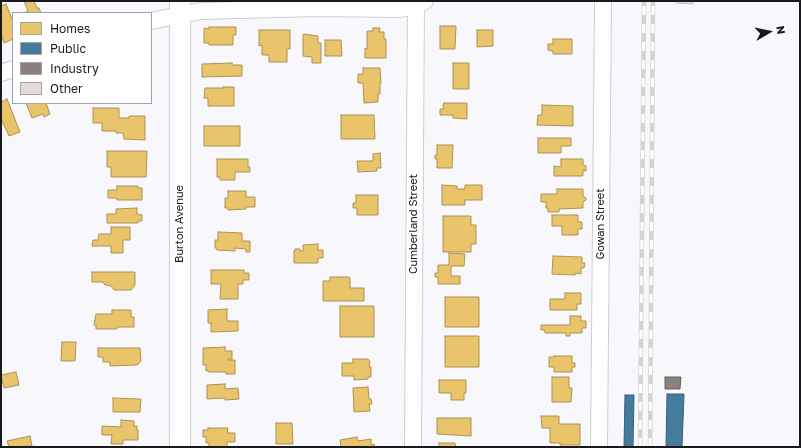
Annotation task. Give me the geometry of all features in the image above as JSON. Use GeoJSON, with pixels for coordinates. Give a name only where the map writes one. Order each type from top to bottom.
{"type":"FeatureCollection","features":[{"type":"Feature","properties":{"kind":"main road","name":"Burton Avenue"},"geometry":{"type":"LineString","coordinates":[[180,8],[180,447]]}},
{"type":"Feature","properties":{"kind":"street","name":"Gowan Street"},"geometry":{"type":"LineString","coordinates":[[599,447],[603,1]]}},
{"type":"Feature","properties":{"kind":"street"},"geometry":{"type":"LineString","coordinates":[[152,21],[180,8],[200,11],[318,8],[399,9],[419,3]]}},
{"type":"Feature","properties":{"kind":"street","name":"Cumberland Street"},"geometry":{"type":"LineString","coordinates":[[413,447],[419,3]]}},
{"type":"Feature","properties":{"kind":"street"},"geometry":{"type":"LineString","coordinates":[[1,73],[12,68]]}},
{"type":"Feature","properties":{"kind":"building: Homes"},"geometry":{"type":"Polygon","coordinates":[[[24,1],[34,1],[41,12],[26,12],[28,11],[24,1]]]}},
{"type":"Feature","properties":{"kind":"building: Homes"},"geometry":{"type":"Polygon","coordinates":[[[6,4],[12,19],[12,39],[4,43],[1,34],[1,6],[6,4]]]}},
{"type":"Feature","properties":{"kind":"building: Homes"},"geometry":{"type":"Polygon","coordinates":[[[440,26],[456,26],[455,49],[440,49],[440,26]]]}},
{"type":"Feature","properties":{"kind":"building: Homes"},"geometry":{"type":"Polygon","coordinates":[[[209,27],[236,27],[236,35],[233,35],[233,45],[209,45],[209,43],[204,43],[204,28],[209,29],[209,27]]]}},
{"type":"Feature","properties":{"kind":"building: Homes"},"geometry":{"type":"Polygon","coordinates":[[[373,28],[380,28],[379,32],[384,32],[384,39],[386,39],[386,58],[365,58],[365,48],[367,49],[367,31],[373,31],[373,28]]]}},
{"type":"Feature","properties":{"kind":"building: Homes"},"geometry":{"type":"Polygon","coordinates":[[[259,30],[290,30],[290,49],[287,49],[287,62],[269,62],[269,55],[262,55],[262,45],[259,46],[259,30]]]}},
{"type":"Feature","properties":{"kind":"building: Homes"},"geometry":{"type":"Polygon","coordinates":[[[477,30],[493,30],[493,46],[477,47],[477,30]]]}},
{"type":"Feature","properties":{"kind":"building: Homes"},"geometry":{"type":"Polygon","coordinates":[[[304,34],[318,36],[318,43],[321,43],[321,63],[312,63],[312,57],[303,56],[304,34]]]}},
{"type":"Feature","properties":{"kind":"building: Homes"},"geometry":{"type":"Polygon","coordinates":[[[553,39],[572,39],[572,54],[553,54],[553,51],[548,50],[548,44],[553,44],[553,39]]]}},
{"type":"Feature","properties":{"kind":"building: Homes"},"geometry":{"type":"Polygon","coordinates":[[[325,40],[341,40],[342,56],[325,56],[325,40]]]}},
{"type":"Feature","properties":{"kind":"building: Homes"},"geometry":{"type":"Polygon","coordinates":[[[232,63],[232,65],[242,65],[242,76],[202,77],[202,64],[232,63]]]}},
{"type":"Feature","properties":{"kind":"building: Homes"},"geometry":{"type":"Polygon","coordinates":[[[453,63],[469,63],[469,89],[453,89],[453,63]]]}},
{"type":"Feature","properties":{"kind":"building: Homes"},"geometry":{"type":"Polygon","coordinates":[[[363,68],[380,68],[381,83],[380,94],[378,94],[378,102],[364,103],[363,83],[358,83],[358,74],[363,74],[363,68]]]}},
{"type":"Feature","properties":{"kind":"building: Homes"},"geometry":{"type":"Polygon","coordinates":[[[223,87],[234,87],[234,106],[208,106],[208,98],[204,98],[205,88],[224,88],[223,87]]]}},
{"type":"Feature","properties":{"kind":"building: Homes"},"geometry":{"type":"Polygon","coordinates":[[[7,99],[20,132],[9,136],[1,119],[1,102],[7,99]]]}},
{"type":"Feature","properties":{"kind":"building: Homes"},"geometry":{"type":"Polygon","coordinates":[[[444,103],[467,103],[467,119],[453,118],[453,115],[440,115],[440,109],[444,109],[444,103]]]}},
{"type":"Feature","properties":{"kind":"building: Homes"},"geometry":{"type":"Polygon","coordinates":[[[26,104],[46,104],[50,114],[44,117],[43,114],[32,118],[26,104]]]}},
{"type":"Feature","properties":{"kind":"building: Homes"},"geometry":{"type":"Polygon","coordinates":[[[542,105],[573,106],[573,126],[537,125],[538,115],[542,115],[542,105]]]}},
{"type":"Feature","properties":{"kind":"building: Homes"},"geometry":{"type":"Polygon","coordinates":[[[93,108],[119,108],[119,118],[129,118],[129,116],[145,116],[145,140],[124,139],[123,133],[116,133],[116,131],[102,131],[102,123],[93,123],[93,108]]]}},
{"type":"Feature","properties":{"kind":"building: Homes"},"geometry":{"type":"Polygon","coordinates":[[[341,115],[374,115],[375,139],[341,139],[341,115]]]}},
{"type":"Feature","properties":{"kind":"building: Homes"},"geometry":{"type":"Polygon","coordinates":[[[204,126],[240,126],[240,146],[204,146],[204,126]]]}},
{"type":"Feature","properties":{"kind":"building: Homes"},"geometry":{"type":"Polygon","coordinates":[[[538,138],[571,138],[571,146],[561,146],[561,153],[538,153],[538,138]]]}},
{"type":"Feature","properties":{"kind":"building: Homes"},"geometry":{"type":"Polygon","coordinates":[[[437,145],[453,145],[452,168],[437,168],[437,159],[435,159],[435,155],[437,155],[437,145]]]}},
{"type":"Feature","properties":{"kind":"building: Homes"},"geometry":{"type":"Polygon","coordinates":[[[107,151],[147,151],[146,177],[111,177],[111,167],[107,167],[107,151]]]}},
{"type":"Feature","properties":{"kind":"building: Homes"},"geometry":{"type":"Polygon","coordinates":[[[380,153],[381,168],[377,168],[377,171],[358,172],[357,161],[373,161],[373,154],[380,153]]]}},
{"type":"Feature","properties":{"kind":"building: Homes"},"geometry":{"type":"Polygon","coordinates":[[[217,159],[248,159],[248,167],[250,167],[250,172],[235,172],[235,180],[220,180],[220,177],[217,177],[217,159]]]}},
{"type":"Feature","properties":{"kind":"building: Homes"},"geometry":{"type":"Polygon","coordinates":[[[561,159],[583,159],[583,165],[586,166],[586,171],[583,170],[583,176],[554,176],[554,166],[561,167],[561,159]]]}},
{"type":"Feature","properties":{"kind":"building: Homes"},"geometry":{"type":"Polygon","coordinates":[[[442,185],[457,186],[457,189],[465,189],[465,185],[482,185],[482,200],[465,200],[465,205],[442,205],[442,185]]]}},
{"type":"Feature","properties":{"kind":"building: Homes"},"geometry":{"type":"Polygon","coordinates":[[[117,186],[138,186],[138,188],[142,188],[142,200],[117,200],[117,198],[108,198],[108,190],[117,190],[117,186]]]}},
{"type":"Feature","properties":{"kind":"building: Homes"},"geometry":{"type":"Polygon","coordinates":[[[557,189],[583,189],[583,196],[586,200],[583,202],[583,208],[559,209],[559,212],[548,212],[546,202],[541,202],[541,194],[557,194],[557,189]]]}},
{"type":"Feature","properties":{"kind":"building: Homes"},"geometry":{"type":"Polygon","coordinates":[[[228,191],[246,191],[246,197],[255,197],[255,207],[228,210],[228,208],[225,208],[225,198],[228,198],[228,191]]]}},
{"type":"Feature","properties":{"kind":"building: Homes"},"geometry":{"type":"Polygon","coordinates":[[[356,195],[378,195],[378,215],[357,215],[357,208],[353,208],[353,203],[356,203],[356,195]]]}},
{"type":"Feature","properties":{"kind":"building: Homes"},"geometry":{"type":"Polygon","coordinates":[[[137,208],[137,214],[142,215],[142,221],[138,221],[138,223],[107,223],[107,214],[116,214],[116,209],[137,208]]]}},
{"type":"Feature","properties":{"kind":"building: Homes"},"geometry":{"type":"Polygon","coordinates":[[[552,215],[578,215],[578,222],[582,222],[582,229],[578,229],[578,235],[562,235],[562,226],[552,226],[552,215]]]}},
{"type":"Feature","properties":{"kind":"building: Homes"},"geometry":{"type":"Polygon","coordinates":[[[443,216],[471,216],[471,225],[476,225],[476,244],[471,244],[471,252],[443,252],[443,216]]]}},
{"type":"Feature","properties":{"kind":"building: Homes"},"geometry":{"type":"Polygon","coordinates":[[[111,227],[130,227],[130,240],[123,240],[123,253],[111,253],[111,246],[92,246],[93,240],[98,240],[99,234],[111,234],[111,227]]]}},
{"type":"Feature","properties":{"kind":"building: Homes"},"geometry":{"type":"Polygon","coordinates":[[[218,232],[242,233],[242,241],[250,241],[250,252],[246,252],[246,249],[235,248],[235,251],[217,250],[215,247],[215,240],[218,240],[218,232]]]}},
{"type":"Feature","properties":{"kind":"building: Homes"},"geometry":{"type":"Polygon","coordinates":[[[318,244],[318,250],[323,250],[323,258],[318,258],[318,263],[294,263],[295,249],[300,249],[300,251],[303,251],[303,245],[318,244]]]}},
{"type":"Feature","properties":{"kind":"building: Homes"},"geometry":{"type":"Polygon","coordinates":[[[449,253],[465,254],[464,266],[451,266],[451,276],[460,276],[460,284],[438,284],[438,277],[435,277],[435,273],[438,273],[438,265],[449,265],[449,253]]]}},
{"type":"Feature","properties":{"kind":"building: Homes"},"geometry":{"type":"Polygon","coordinates":[[[553,256],[582,257],[582,263],[585,263],[584,268],[581,268],[581,274],[552,274],[553,256]]]}},
{"type":"Feature","properties":{"kind":"building: Homes"},"geometry":{"type":"Polygon","coordinates":[[[211,270],[244,270],[244,273],[249,273],[249,280],[243,280],[243,284],[238,284],[238,299],[220,299],[221,284],[211,284],[211,270]]]}},
{"type":"Feature","properties":{"kind":"building: Homes"},"geometry":{"type":"Polygon","coordinates":[[[92,272],[135,272],[135,285],[131,290],[114,290],[111,286],[105,285],[103,282],[92,282],[92,272]]]}},
{"type":"Feature","properties":{"kind":"building: Homes"},"geometry":{"type":"Polygon","coordinates":[[[330,277],[350,278],[350,288],[364,288],[364,301],[323,301],[323,281],[330,281],[330,277]]]}},
{"type":"Feature","properties":{"kind":"building: Homes"},"geometry":{"type":"Polygon","coordinates":[[[565,293],[581,293],[581,304],[577,304],[577,310],[550,310],[550,299],[565,299],[565,293]]]}},
{"type":"Feature","properties":{"kind":"building: Homes"},"geometry":{"type":"Polygon","coordinates":[[[445,297],[479,297],[479,327],[445,327],[445,297]]]}},
{"type":"Feature","properties":{"kind":"building: Homes"},"geometry":{"type":"Polygon","coordinates":[[[340,306],[374,306],[374,337],[340,337],[340,306]]]}},
{"type":"Feature","properties":{"kind":"building: Homes"},"geometry":{"type":"Polygon","coordinates":[[[227,309],[227,321],[238,321],[238,331],[211,332],[211,323],[208,323],[208,310],[227,309]]]}},
{"type":"Feature","properties":{"kind":"building: Homes"},"geometry":{"type":"Polygon","coordinates":[[[112,310],[131,310],[131,317],[134,317],[134,327],[96,329],[96,325],[94,325],[96,314],[112,314],[112,310]]]}},
{"type":"Feature","properties":{"kind":"building: Homes"},"geometry":{"type":"Polygon","coordinates":[[[570,316],[581,316],[581,321],[586,321],[586,328],[582,328],[582,333],[570,333],[570,336],[566,336],[566,333],[545,333],[545,330],[541,330],[541,325],[570,325],[570,316]]]}},
{"type":"Feature","properties":{"kind":"building: Homes"},"geometry":{"type":"Polygon","coordinates":[[[445,336],[479,336],[479,367],[445,367],[445,336]]]}},
{"type":"Feature","properties":{"kind":"building: Homes"},"geometry":{"type":"Polygon","coordinates":[[[62,342],[76,342],[75,361],[61,361],[62,342]]]}},
{"type":"Feature","properties":{"kind":"building: Homes"},"geometry":{"type":"Polygon","coordinates":[[[225,347],[225,351],[232,351],[232,359],[228,360],[235,360],[235,374],[206,371],[206,365],[203,365],[203,348],[225,347]]]}},
{"type":"Feature","properties":{"kind":"building: Homes"},"geometry":{"type":"Polygon","coordinates":[[[98,348],[140,348],[141,361],[137,365],[110,366],[110,362],[103,362],[103,357],[98,357],[98,348]]]}},
{"type":"Feature","properties":{"kind":"building: Homes"},"geometry":{"type":"Polygon","coordinates":[[[572,356],[572,363],[575,363],[575,367],[572,367],[572,372],[554,372],[554,367],[549,367],[549,357],[572,356]]]}},
{"type":"Feature","properties":{"kind":"building: Homes"},"geometry":{"type":"Polygon","coordinates":[[[353,359],[368,359],[370,362],[369,367],[371,367],[371,377],[368,377],[368,379],[354,380],[354,376],[342,376],[342,363],[353,363],[353,359]]]}},
{"type":"Feature","properties":{"kind":"building: Homes"},"geometry":{"type":"Polygon","coordinates":[[[16,372],[19,385],[4,388],[1,375],[16,372]]]}},
{"type":"Feature","properties":{"kind":"building: Homes"},"geometry":{"type":"Polygon","coordinates":[[[552,377],[569,377],[569,388],[572,388],[571,402],[552,402],[552,377]]]}},
{"type":"Feature","properties":{"kind":"building: Homes"},"geometry":{"type":"Polygon","coordinates":[[[439,380],[466,380],[466,393],[464,393],[464,400],[451,400],[451,393],[439,393],[439,380]]]}},
{"type":"Feature","properties":{"kind":"building: Homes"},"geometry":{"type":"Polygon","coordinates":[[[225,384],[225,389],[238,388],[239,399],[207,399],[207,385],[225,384]]]}},
{"type":"Feature","properties":{"kind":"building: Homes"},"geometry":{"type":"Polygon","coordinates":[[[368,387],[369,399],[371,399],[372,404],[369,404],[370,411],[354,412],[353,388],[368,387]]]}},
{"type":"Feature","properties":{"kind":"building: Homes"},"geometry":{"type":"Polygon","coordinates":[[[113,398],[141,399],[140,412],[113,412],[113,398]]]}},
{"type":"Feature","properties":{"kind":"building: Homes"},"geometry":{"type":"Polygon","coordinates":[[[541,416],[559,416],[559,424],[580,424],[580,445],[560,445],[560,443],[550,443],[550,428],[542,428],[541,416]]]}},
{"type":"Feature","properties":{"kind":"building: Homes"},"geometry":{"type":"Polygon","coordinates":[[[437,418],[471,418],[471,436],[437,434],[437,418]]]}},
{"type":"Feature","properties":{"kind":"building: Homes"},"geometry":{"type":"Polygon","coordinates":[[[121,420],[134,421],[134,426],[137,426],[138,430],[138,440],[123,440],[123,444],[111,444],[112,435],[102,435],[102,426],[121,427],[121,420]]]}},
{"type":"Feature","properties":{"kind":"building: Homes"},"geometry":{"type":"Polygon","coordinates":[[[276,423],[292,423],[293,444],[276,444],[276,423]]]}},
{"type":"Feature","properties":{"kind":"building: Homes"},"geometry":{"type":"Polygon","coordinates":[[[208,428],[228,428],[227,433],[235,433],[235,442],[227,442],[227,447],[209,447],[209,443],[206,443],[206,437],[203,437],[203,430],[208,430],[208,428]]]}},
{"type":"Feature","properties":{"kind":"building: Homes"},"geometry":{"type":"Polygon","coordinates":[[[30,436],[32,446],[9,447],[7,441],[30,436]]]}},
{"type":"Feature","properties":{"kind":"building: Homes"},"geometry":{"type":"Polygon","coordinates":[[[357,437],[358,441],[371,439],[371,445],[374,444],[375,447],[341,447],[340,440],[357,437]]]}},
{"type":"Feature","properties":{"kind":"building: Homes"},"geometry":{"type":"Polygon","coordinates":[[[439,443],[455,443],[456,447],[439,447],[439,443]]]}},
{"type":"Feature","properties":{"kind":"building: Public"},"geometry":{"type":"Polygon","coordinates":[[[667,394],[684,394],[682,447],[666,447],[667,394]]]}},
{"type":"Feature","properties":{"kind":"building: Public"},"geometry":{"type":"Polygon","coordinates":[[[625,395],[634,395],[633,447],[624,447],[625,395]]]}},
{"type":"Feature","properties":{"kind":"building: Industry"},"geometry":{"type":"Polygon","coordinates":[[[665,377],[681,377],[680,389],[665,389],[665,377]]]}},
{"type":"Feature","properties":{"kind":"building: Other"},"geometry":{"type":"Polygon","coordinates":[[[676,1],[693,1],[693,4],[676,3],[676,1]]]}},
{"type":"Feature","properties":{"kind":"railway"},"geometry":{"type":"LineString","coordinates":[[640,447],[644,1]]}},
{"type":"Feature","properties":{"kind":"railway"},"geometry":{"type":"LineString","coordinates":[[650,447],[653,1]]}}]}
